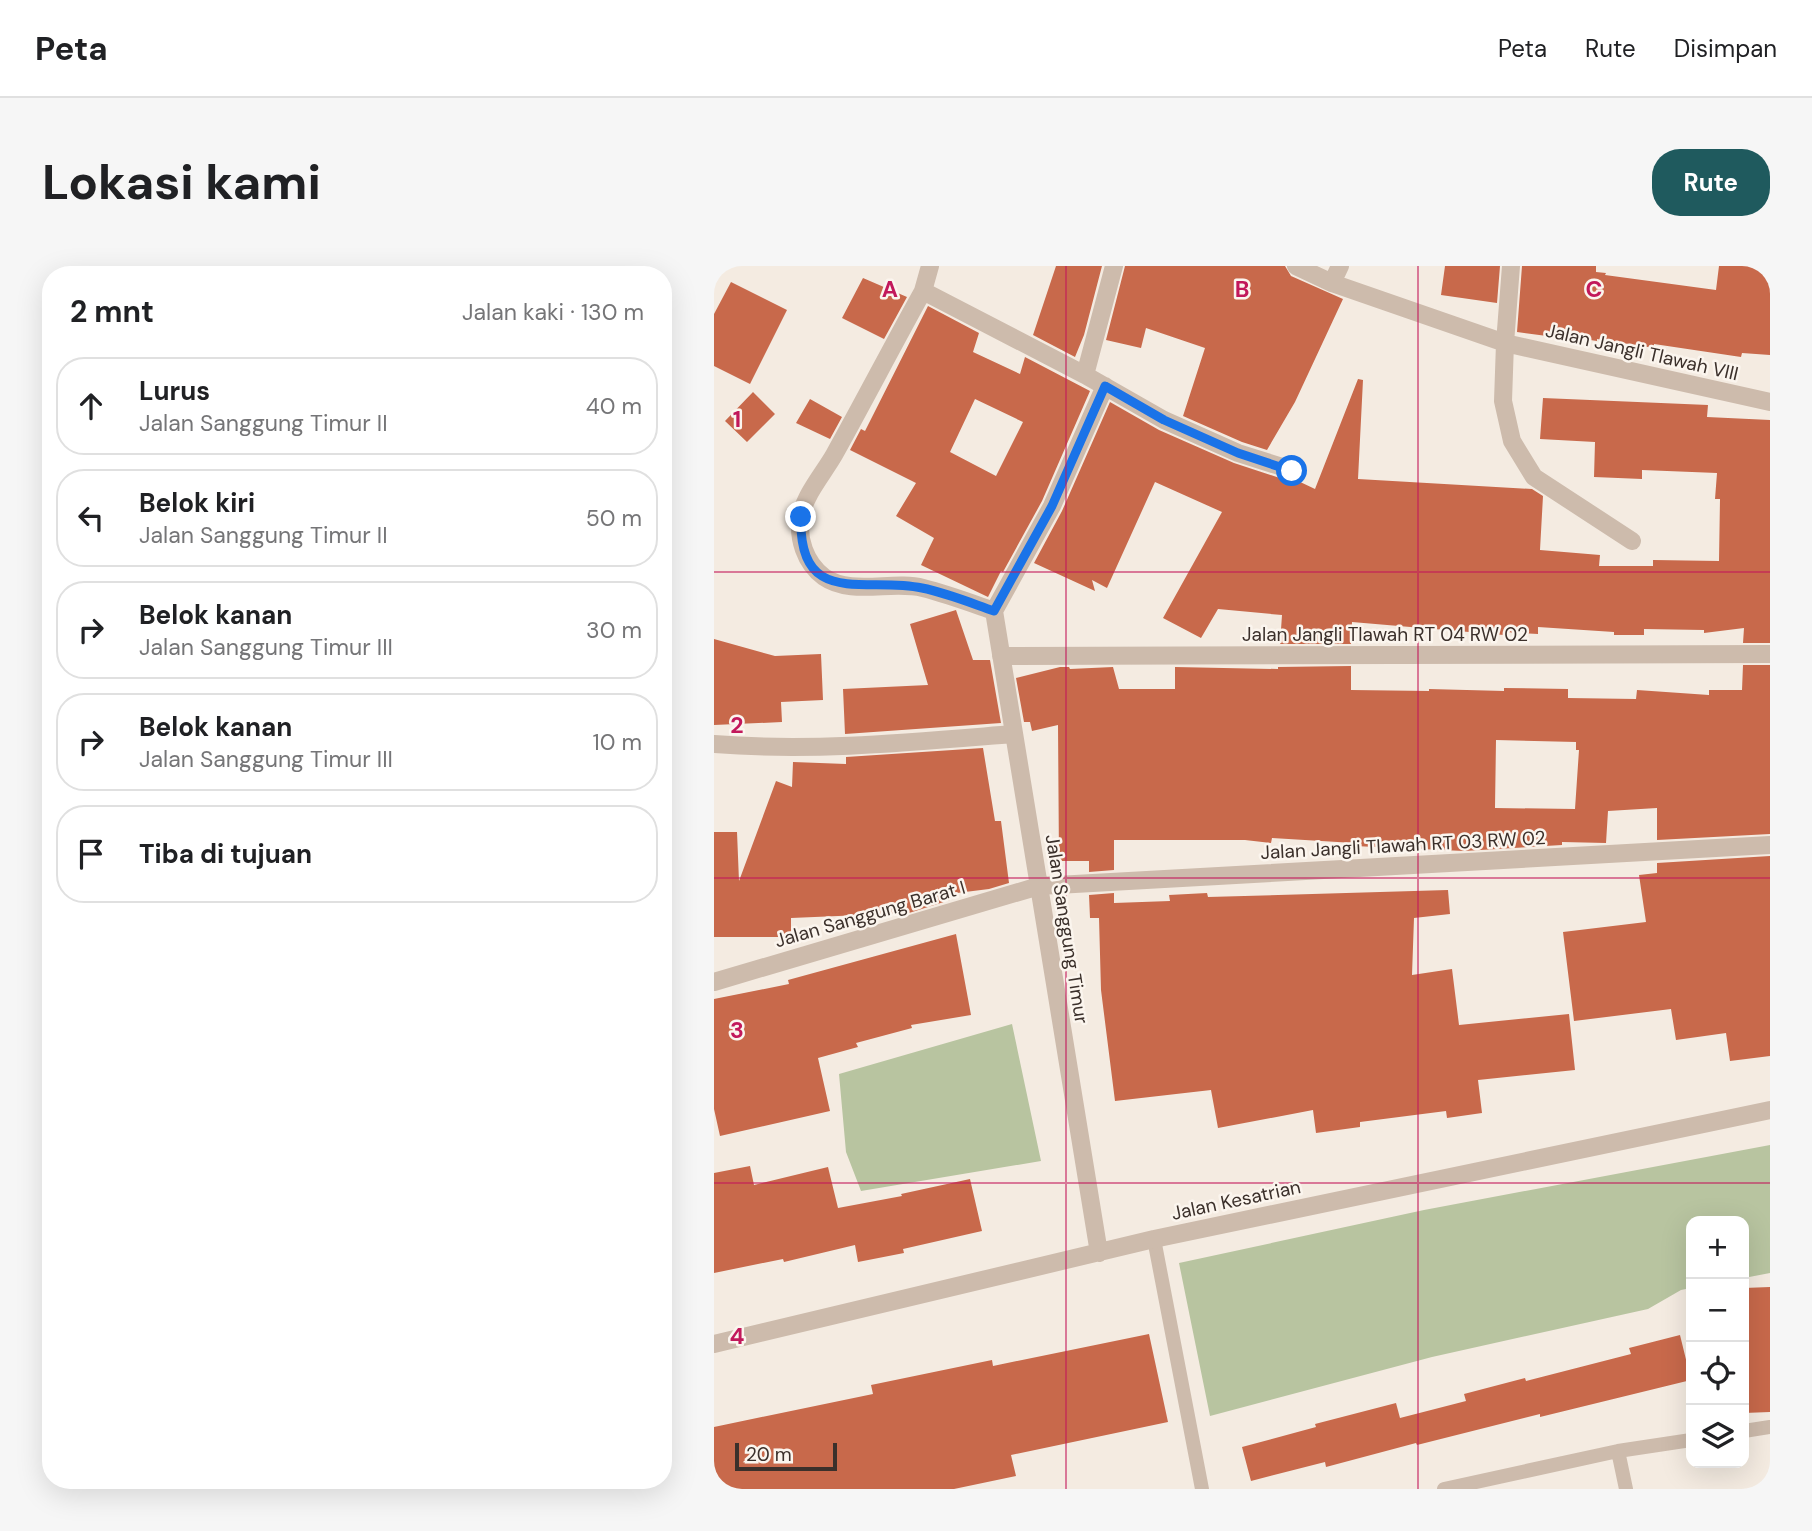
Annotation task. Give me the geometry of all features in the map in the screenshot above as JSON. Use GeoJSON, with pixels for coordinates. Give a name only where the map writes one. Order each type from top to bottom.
{"type":"FeatureCollection","features":[{"type":"Feature","properties":{"kind":"street"},"geometry":{"type":"LineString","coordinates":[[930,266],[923,291],[833,456],[805,501],[801,517],[803,548],[810,564],[824,577],[853,586],[922,587],[994,611],[1052,506],[1105,386]]}},
{"type":"Feature","properties":{"kind":"street"},"geometry":{"type":"LineString","coordinates":[[1085,374],[1114,266]]}},
{"type":"Feature","properties":{"kind":"street","name":"Jalan Jangli Tlawah VIII"},"geometry":{"type":"LineString","coordinates":[[1296,266],[1332,283],[1505,342],[1770,402]]}},
{"type":"Feature","properties":{"kind":"street"},"geometry":{"type":"LineString","coordinates":[[1332,283],[1340,266]]}},
{"type":"Feature","properties":{"kind":"street"},"geometry":{"type":"LineString","coordinates":[[1511,266],[1503,401],[1512,441],[1534,477],[1632,541]]}},
{"type":"Feature","properties":{"kind":"street"},"geometry":{"type":"LineString","coordinates":[[923,291],[1085,374],[1164,420],[1238,453],[1292,471]]}},
{"type":"Feature","properties":{"kind":"street","name":"Jalan Sanggung Timur"},"geometry":{"type":"LineString","coordinates":[[994,611],[1099,1253]]}},
{"type":"Feature","properties":{"kind":"street","name":"Jalan Jangli Tlawah RT 04 RW 02"},"geometry":{"type":"LineString","coordinates":[[1000,656],[1770,654]]}},
{"type":"Feature","properties":{"kind":"street"},"geometry":{"type":"LineString","coordinates":[[714,744],[770,748],[917,742],[1013,734]]}},
{"type":"Feature","properties":{"kind":"street","name":"Jalan Jangli Tlawah RT 03 RW 02"},"geometry":{"type":"LineString","coordinates":[[1039,886],[1770,845]]}},
{"type":"Feature","properties":{"kind":"street","name":"Jalan Sanggung Barat I"},"geometry":{"type":"LineString","coordinates":[[714,982],[1039,886]]}},
{"type":"Feature","properties":{"kind":"street","name":"Jalan Kesatrian"},"geometry":{"type":"LineString","coordinates":[[714,1344],[1154,1239],[1770,1110]]}},
{"type":"Feature","properties":{"kind":"lane"},"geometry":{"type":"LineString","coordinates":[[1154,1239],[1202,1489]]}},
{"type":"Feature","properties":{"kind":"lane"},"geometry":{"type":"LineString","coordinates":[[1749,1430],[1770,1427]]}},
{"type":"Feature","properties":{"kind":"lane"},"geometry":{"type":"LineString","coordinates":[[1444,1489],[1618,1451],[1686,1441]]}},
{"type":"Feature","properties":{"kind":"lane"},"geometry":{"type":"LineString","coordinates":[[1618,1451],[1626,1489]]}},
{"type":"Feature","properties":{"kind":"green space"},"geometry":{"type":"Polygon","coordinates":[[[1012,1024],[1041,1161],[861,1191],[846,1152],[839,1074],[1012,1024]]]}},
{"type":"Feature","properties":{"kind":"green space"},"geometry":{"type":"Polygon","coordinates":[[[1770,1145],[1770,1273],[1749,1277],[1749,1216],[1686,1216],[1686,1289],[1648,1309],[1432,1357],[1210,1416],[1179,1263],[1424,1210],[1770,1145]]]}},
{"type":"Feature","properties":{"kind":"building"},"geometry":{"type":"Polygon","coordinates":[[[1056,266],[1102,266],[1084,335],[1075,357],[1033,335],[1056,266]]]}},
{"type":"Feature","properties":{"kind":"building"},"geometry":{"type":"Polygon","coordinates":[[[1125,266],[1285,266],[1291,276],[1343,299],[1295,402],[1267,450],[1183,416],[1205,348],[1146,328],[1141,348],[1106,340],[1125,266]]]}},
{"type":"Feature","properties":{"kind":"building"},"geometry":{"type":"Polygon","coordinates":[[[1445,266],[1500,266],[1497,303],[1441,295],[1445,266]]]}},
{"type":"Feature","properties":{"kind":"building"},"geometry":{"type":"Polygon","coordinates":[[[1522,266],[1596,266],[1596,272],[1606,273],[1605,275],[1716,290],[1719,266],[1770,266],[1770,355],[1742,353],[1741,357],[1654,344],[1654,348],[1597,339],[1517,332],[1522,266]]]}},
{"type":"Feature","properties":{"kind":"building"},"geometry":{"type":"Polygon","coordinates":[[[863,278],[907,297],[884,339],[842,318],[863,278]]]}},
{"type":"Feature","properties":{"kind":"building"},"geometry":{"type":"Polygon","coordinates":[[[731,282],[787,310],[750,384],[714,366],[714,314],[731,282]]]}},
{"type":"Feature","properties":{"kind":"building"},"geometry":{"type":"Polygon","coordinates":[[[928,306],[979,333],[973,352],[1020,374],[1025,357],[1090,391],[1042,501],[988,597],[921,565],[934,538],[896,516],[916,483],[850,450],[861,429],[865,431],[928,306]],[[975,399],[950,452],[996,476],[1023,422],[975,399]]]}},
{"type":"Feature","properties":{"kind":"building"},"geometry":{"type":"Polygon","coordinates":[[[1358,379],[1363,380],[1358,479],[1532,489],[1543,496],[1540,550],[1600,555],[1599,566],[1653,566],[1653,560],[1719,561],[1720,499],[1715,499],[1717,473],[1642,470],[1642,479],[1594,477],[1595,442],[1540,439],[1543,398],[1708,405],[1707,417],[1770,420],[1770,643],[1743,643],[1744,628],[1704,633],[1704,630],[1644,629],[1644,635],[1614,635],[1614,632],[1538,627],[1538,634],[1504,632],[1504,635],[1352,622],[1351,644],[1280,644],[1282,615],[1218,609],[1201,638],[1163,618],[1222,512],[1155,482],[1107,588],[1092,580],[1095,591],[1034,563],[1062,511],[1110,402],[1159,430],[1234,463],[1289,481],[1296,480],[1315,489],[1358,379]]]}},
{"type":"Feature","properties":{"kind":"building"},"geometry":{"type":"Polygon","coordinates":[[[753,392],[775,414],[747,442],[725,421],[753,392]]]}},
{"type":"Feature","properties":{"kind":"building"},"geometry":{"type":"Polygon","coordinates":[[[810,399],[842,417],[830,439],[796,423],[810,399]]]}},
{"type":"Feature","properties":{"kind":"building"},"geometry":{"type":"Polygon","coordinates":[[[956,610],[973,660],[990,660],[1001,723],[845,734],[843,689],[928,685],[910,624],[956,610]]]}},
{"type":"Feature","properties":{"kind":"building"},"geometry":{"type":"Polygon","coordinates":[[[714,639],[775,656],[821,654],[823,700],[781,702],[782,722],[714,725],[714,639]]]}},
{"type":"Feature","properties":{"kind":"building"},"geometry":{"type":"Polygon","coordinates":[[[1743,665],[1770,665],[1770,834],[1657,840],[1657,808],[1608,811],[1606,843],[1562,842],[1562,845],[1464,851],[1354,846],[1354,843],[1272,838],[1271,843],[1245,840],[1114,840],[1114,870],[1089,872],[1089,861],[1059,861],[1058,725],[1032,731],[1030,722],[1024,722],[1016,678],[1060,667],[1113,667],[1119,689],[1175,689],[1175,667],[1278,669],[1351,666],[1351,690],[1568,689],[1568,698],[1636,699],[1637,690],[1709,695],[1709,690],[1742,690],[1743,665]],[[1496,740],[1495,808],[1575,809],[1579,750],[1576,750],[1576,742],[1496,740]]]}},
{"type":"Feature","properties":{"kind":"building"},"geometry":{"type":"Polygon","coordinates":[[[983,748],[995,821],[1001,821],[1009,883],[989,889],[949,894],[950,900],[909,913],[791,918],[791,937],[714,937],[714,832],[737,832],[739,881],[776,781],[792,787],[793,762],[846,764],[846,757],[983,748]]]}},
{"type":"Feature","properties":{"kind":"building"},"geometry":{"type":"Polygon","coordinates":[[[1770,856],[1770,1056],[1730,1061],[1726,1033],[1676,1040],[1671,1009],[1574,1021],[1563,932],[1646,922],[1639,875],[1657,873],[1657,863],[1770,856]]]}},
{"type":"Feature","properties":{"kind":"building"},"geometry":{"type":"Polygon","coordinates":[[[1448,890],[1450,914],[1414,918],[1412,975],[1452,969],[1459,1025],[1569,1014],[1575,1070],[1478,1080],[1482,1113],[1447,1118],[1446,1111],[1360,1122],[1360,1127],[1316,1133],[1313,1110],[1218,1128],[1211,1090],[1115,1101],[1101,990],[1099,918],[1090,918],[1089,895],[1114,893],[1114,903],[1170,901],[1169,895],[1207,893],[1208,897],[1448,890]]]}},
{"type":"Feature","properties":{"kind":"building"},"geometry":{"type":"Polygon","coordinates":[[[956,934],[971,1015],[911,1025],[912,1028],[856,1043],[858,1047],[818,1058],[830,1111],[720,1136],[714,1109],[714,999],[789,984],[788,980],[956,934]]]}},
{"type":"Feature","properties":{"kind":"building"},"geometry":{"type":"Polygon","coordinates":[[[750,1166],[754,1185],[828,1167],[838,1208],[970,1179],[982,1231],[903,1249],[904,1253],[858,1262],[855,1245],[784,1262],[783,1259],[714,1273],[714,1173],[750,1166]]]}},
{"type":"Feature","properties":{"kind":"building"},"geometry":{"type":"Polygon","coordinates":[[[1770,1287],[1770,1412],[1749,1413],[1749,1288],[1770,1287]]]}},
{"type":"Feature","properties":{"kind":"building"},"geometry":{"type":"Polygon","coordinates":[[[1149,1334],[1168,1422],[1011,1455],[1016,1476],[954,1489],[714,1489],[714,1427],[873,1394],[871,1385],[992,1360],[993,1366],[1149,1334]]]}},
{"type":"Feature","properties":{"kind":"building"},"geometry":{"type":"Polygon","coordinates":[[[1680,1335],[1686,1360],[1686,1381],[1540,1417],[1540,1414],[1417,1445],[1416,1443],[1326,1467],[1325,1462],[1251,1481],[1242,1447],[1396,1403],[1400,1418],[1466,1401],[1464,1394],[1631,1354],[1629,1348],[1680,1335]]]}},
{"type":"Feature","properties":{"kind":"route"},"geometry":{"type":"LineString","coordinates":[[801,517],[800,536],[803,548],[810,564],[824,577],[853,586],[922,587],[994,611],[1052,506],[1105,386],[1164,420],[1238,453],[1292,471]]}}]}
